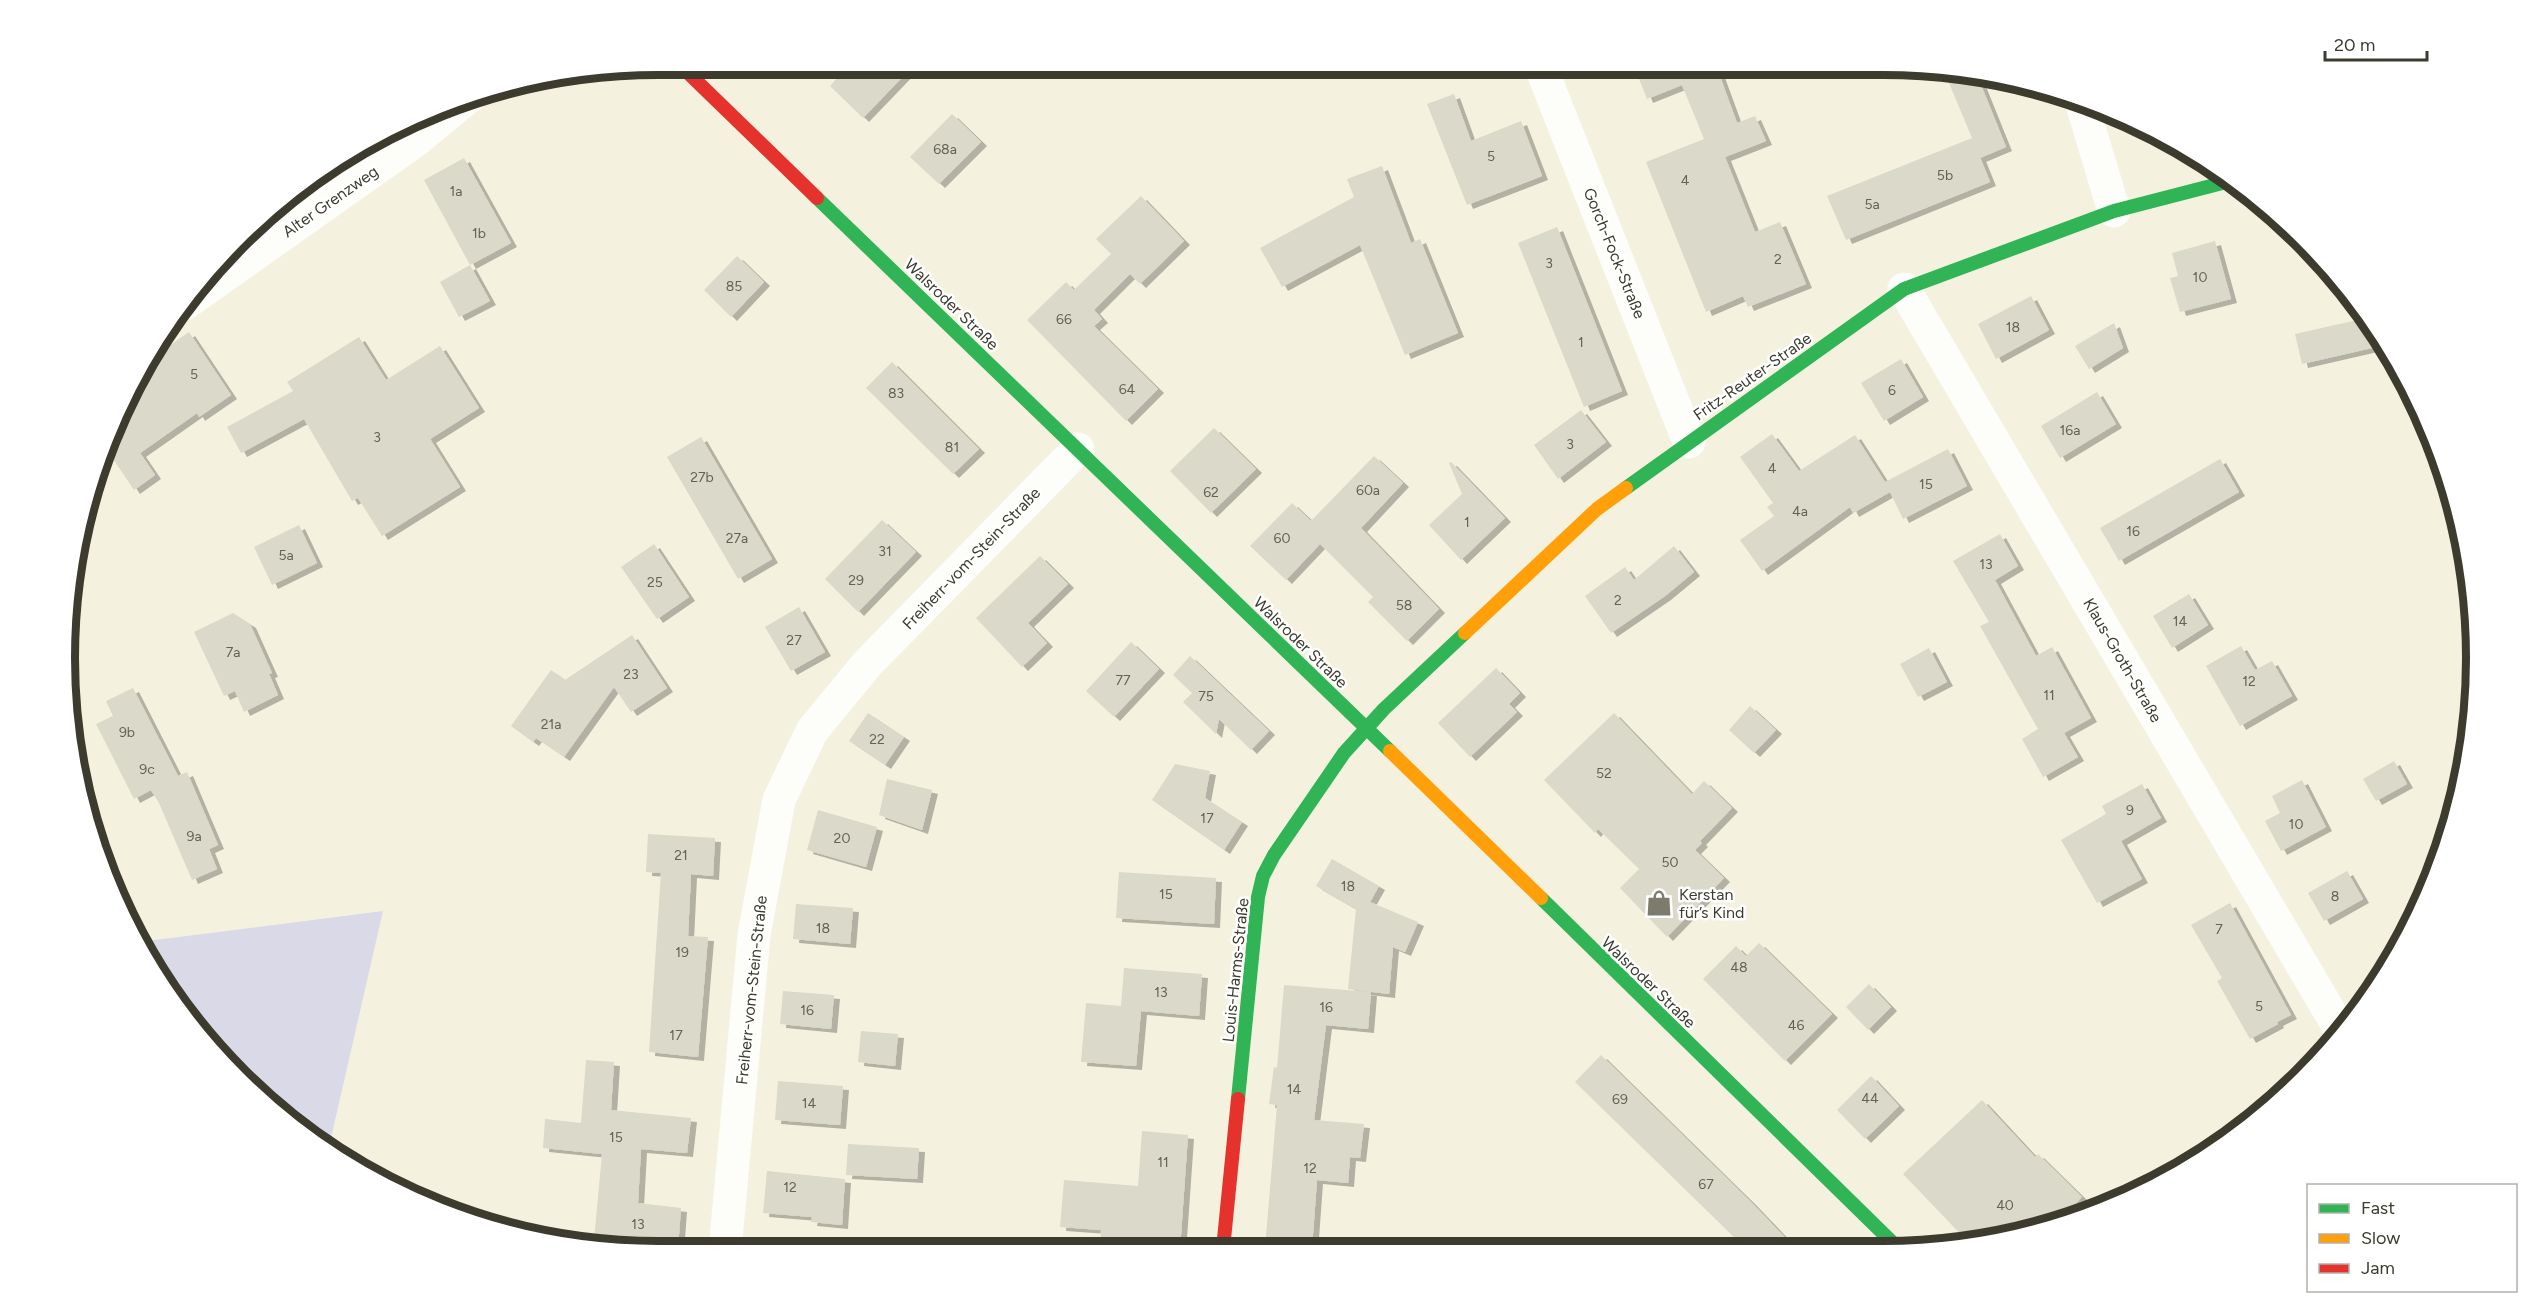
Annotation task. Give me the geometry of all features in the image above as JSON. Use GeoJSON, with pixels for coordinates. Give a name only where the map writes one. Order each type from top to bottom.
{"type":"FeatureCollection","features":[{"type":"Feature","properties":{"kind":"main road","name":"Walsroder Straße"},"geometry":{"type":"LineString","coordinates":[[691,75],[1367,728],[1892,1241]]}},
{"type":"Feature","properties":{"kind":"main road","name":"Fritz-Reuter-Straße"},"geometry":{"type":"LineString","coordinates":[[1367,728],[1384,708],[1597,509],[1904,289],[2114,211],[2221,183]]}},
{"type":"Feature","properties":{"kind":"main road","name":"Louis-Harms-Straße"},"geometry":{"type":"LineString","coordinates":[[1224,1241],[1258,897],[1263,876],[1274,855],[1344,753],[1367,728]]}},
{"type":"Feature","properties":{"kind":"street","name":"Gorch-Fock-Straße"},"geometry":{"type":"LineString","coordinates":[[1544,75],[1689,442]]}},
{"type":"Feature","properties":{"kind":"street"},"geometry":{"type":"LineString","coordinates":[[2084,111],[2114,211]]}},
{"type":"Feature","properties":{"kind":"street","name":"Alter Grenzweg"},"geometry":{"type":"LineString","coordinates":[[209,287],[415,141],[447,115]]}},
{"type":"Feature","properties":{"kind":"street","name":"Klaus-Groth-Straße"},"geometry":{"type":"LineString","coordinates":[[1904,289],[2337,1024]]}},
{"type":"Feature","properties":{"kind":"street","name":"Freiherr-vom-Stein-Straße"},"geometry":{"type":"LineString","coordinates":[[726,1241],[754,935],[778,800],[812,731],[867,664],[1078,449]]}},
{"type":"Feature","properties":{"kind":"shaded area"},"geometry":{"type":"Polygon","coordinates":[[[383,911],[330,1140],[274,1096],[220,1042],[195,1013],[148,941],[383,911]]]}},
{"type":"Feature","properties":{"kind":"building"},"geometry":{"type":"Polygon","coordinates":[[[840,75],[904,75],[863,118],[830,86],[840,75]]]}},
{"type":"Feature","properties":{"kind":"building"},"geometry":{"type":"Polygon","coordinates":[[[1638,75],[1719,75],[1737,123],[1755,116],[1766,141],[1725,157],[1755,232],[1780,222],[1806,284],[1748,307],[1743,296],[1706,312],[1646,162],[1704,139],[1682,85],[1647,99],[1638,75]]]}},
{"type":"Feature","properties":{"kind":"building"},"geometry":{"type":"Polygon","coordinates":[[[1957,80],[1980,83],[2006,147],[1980,158],[1990,182],[1846,240],[1827,196],[1972,138],[1949,83],[1957,80]]]}},
{"type":"Feature","properties":{"kind":"building"},"geometry":{"type":"Polygon","coordinates":[[[1454,94],[1471,141],[1521,121],[1542,176],[1467,205],[1427,104],[1454,94]]]}},
{"type":"Feature","properties":{"kind":"building"},"geometry":{"type":"Polygon","coordinates":[[[952,114],[981,142],[939,184],[910,157],[952,114]]]}},
{"type":"Feature","properties":{"kind":"building"},"geometry":{"type":"Polygon","coordinates":[[[464,158],[511,243],[470,265],[424,180],[464,158]]]}},
{"type":"Feature","properties":{"kind":"building"},"geometry":{"type":"Polygon","coordinates":[[[1382,166],[1411,243],[1420,239],[1458,333],[1405,355],[1360,245],[1282,287],[1260,248],[1354,197],[1347,179],[1382,166]]]}},
{"type":"Feature","properties":{"kind":"building"},"geometry":{"type":"Polygon","coordinates":[[[1141,196],[1184,241],[1140,284],[1130,274],[1094,310],[1102,319],[1094,326],[1158,389],[1126,421],[1027,320],[1066,282],[1074,290],[1111,254],[1096,239],[1141,196]]]}},
{"type":"Feature","properties":{"kind":"building"},"geometry":{"type":"Polygon","coordinates":[[[1557,227],[1622,391],[1584,407],[1518,243],[1557,227]]]}},
{"type":"Feature","properties":{"kind":"building"},"geometry":{"type":"Polygon","coordinates":[[[2215,241],[2231,299],[2180,312],[2170,278],[2178,276],[2172,253],[2215,241]]]}},
{"type":"Feature","properties":{"kind":"building"},"geometry":{"type":"Polygon","coordinates":[[[737,256],[764,282],[731,317],[704,290],[737,256]]]}},
{"type":"Feature","properties":{"kind":"building"},"geometry":{"type":"Polygon","coordinates":[[[470,265],[490,301],[459,317],[440,282],[470,265]]]}},
{"type":"Feature","properties":{"kind":"building"},"geometry":{"type":"Polygon","coordinates":[[[2031,296],[2049,330],[1996,359],[1978,324],[2031,296]]]}},
{"type":"Feature","properties":{"kind":"building"},"geometry":{"type":"Polygon","coordinates":[[[2358,320],[2376,347],[2302,364],[2295,334],[2358,320]]]}},
{"type":"Feature","properties":{"kind":"building"},"geometry":{"type":"Polygon","coordinates":[[[2114,323],[2123,348],[2089,369],[2075,346],[2114,323]]]}},
{"type":"Feature","properties":{"kind":"building"},"geometry":{"type":"Polygon","coordinates":[[[189,332],[231,395],[199,417],[197,413],[140,453],[155,475],[134,490],[111,456],[135,400],[163,350],[189,332]]]}},
{"type":"Feature","properties":{"kind":"building"},"geometry":{"type":"Polygon","coordinates":[[[359,337],[386,380],[440,346],[479,408],[430,439],[460,487],[382,536],[358,498],[352,501],[304,419],[241,453],[227,427],[293,391],[287,382],[359,337]]]}},
{"type":"Feature","properties":{"kind":"building"},"geometry":{"type":"Polygon","coordinates":[[[1901,359],[1923,397],[1884,421],[1861,383],[1901,359]]]}},
{"type":"Feature","properties":{"kind":"building"},"geometry":{"type":"Polygon","coordinates":[[[892,362],[979,449],[953,474],[866,388],[892,362]]]}},
{"type":"Feature","properties":{"kind":"building"},"geometry":{"type":"Polygon","coordinates":[[[2097,392],[2116,424],[2060,458],[2041,426],[2097,392]]]}},
{"type":"Feature","properties":{"kind":"building"},"geometry":{"type":"Polygon","coordinates":[[[1581,410],[1606,442],[1558,479],[1534,445],[1581,410]]]}},
{"type":"Feature","properties":{"kind":"building"},"geometry":{"type":"Polygon","coordinates":[[[1214,428],[1256,469],[1211,513],[1170,471],[1214,428]]]}},
{"type":"Feature","properties":{"kind":"building"},"geometry":{"type":"Polygon","coordinates":[[[1772,434],[1799,471],[1855,435],[1885,482],[1948,449],[1967,486],[1903,519],[1890,492],[1853,513],[1850,507],[1762,571],[1740,540],[1774,516],[1767,507],[1773,503],[1740,457],[1772,434]]]}},
{"type":"Feature","properties":{"kind":"building"},"geometry":{"type":"Polygon","coordinates":[[[701,437],[772,559],[738,579],[667,457],[701,437]]]}},
{"type":"Feature","properties":{"kind":"building"},"geometry":{"type":"Polygon","coordinates":[[[1374,456],[1403,483],[1361,528],[1439,609],[1407,641],[1368,602],[1373,597],[1320,544],[1286,580],[1250,546],[1292,503],[1311,521],[1374,456]]]}},
{"type":"Feature","properties":{"kind":"building"},"geometry":{"type":"Polygon","coordinates":[[[2220,459],[2239,492],[2119,561],[2100,528],[2220,459]]]}},
{"type":"Feature","properties":{"kind":"building"},"geometry":{"type":"Polygon","coordinates":[[[1451,462],[1505,518],[1461,560],[1429,525],[1462,494],[1449,463],[1451,462]]]}},
{"type":"Feature","properties":{"kind":"building"},"geometry":{"type":"Polygon","coordinates":[[[882,520],[916,552],[858,612],[825,579],[882,520]]]}},
{"type":"Feature","properties":{"kind":"building"},"geometry":{"type":"Polygon","coordinates":[[[299,525],[317,563],[272,585],[254,547],[299,525]]]}},
{"type":"Feature","properties":{"kind":"building"},"geometry":{"type":"Polygon","coordinates":[[[2000,534],[2018,566],[1995,580],[2036,656],[2052,647],[2091,718],[2064,733],[2078,757],[2043,777],[2022,739],[2038,729],[1980,626],[1989,622],[1953,561],[2000,534]]]}},
{"type":"Feature","properties":{"kind":"building"},"geometry":{"type":"Polygon","coordinates":[[[654,544],[689,597],[657,619],[621,567],[654,544]]]}},
{"type":"Feature","properties":{"kind":"building"},"geometry":{"type":"Polygon","coordinates":[[[1674,546],[1694,572],[1665,596],[1611,633],[1585,596],[1625,567],[1634,580],[1674,546]]]}},
{"type":"Feature","properties":{"kind":"building"},"geometry":{"type":"Polygon","coordinates":[[[1040,556],[1068,584],[1028,623],[1047,643],[1022,667],[976,618],[1040,556]]]}},
{"type":"Feature","properties":{"kind":"building"},"geometry":{"type":"Polygon","coordinates":[[[2189,594],[2208,625],[2172,648],[2153,616],[2189,594]]]}},
{"type":"Feature","properties":{"kind":"building"},"geometry":{"type":"Polygon","coordinates":[[[799,607],[825,652],[791,671],[765,627],[799,607]]]}},
{"type":"Feature","properties":{"kind":"building"},"geometry":{"type":"Polygon","coordinates":[[[233,613],[250,624],[272,673],[269,674],[278,695],[244,712],[235,691],[224,696],[194,632],[233,613]]]}},
{"type":"Feature","properties":{"kind":"building"},"geometry":{"type":"Polygon","coordinates":[[[632,635],[667,688],[631,712],[614,687],[564,757],[536,738],[533,742],[511,726],[551,670],[565,680],[632,635]]]}},
{"type":"Feature","properties":{"kind":"building"},"geometry":{"type":"Polygon","coordinates":[[[1131,642],[1159,669],[1114,717],[1086,691],[1131,642]]]}},
{"type":"Feature","properties":{"kind":"building"},"geometry":{"type":"Polygon","coordinates":[[[2241,646],[2255,670],[2272,661],[2292,696],[2240,726],[2206,666],[2241,646]]]}},
{"type":"Feature","properties":{"kind":"building"},"geometry":{"type":"Polygon","coordinates":[[[1929,648],[1947,682],[1918,697],[1900,664],[1929,648]]]}},
{"type":"Feature","properties":{"kind":"building"},"geometry":{"type":"Polygon","coordinates":[[[1190,656],[1269,731],[1251,750],[1219,719],[1216,734],[1183,702],[1192,693],[1173,675],[1190,656]]]}},
{"type":"Feature","properties":{"kind":"building"},"geometry":{"type":"Polygon","coordinates":[[[1496,668],[1520,693],[1509,704],[1517,712],[1470,757],[1438,723],[1496,668]]]}},
{"type":"Feature","properties":{"kind":"building"},"geometry":{"type":"Polygon","coordinates":[[[133,688],[178,776],[187,772],[218,845],[209,849],[217,869],[192,880],[159,803],[151,790],[134,799],[96,724],[113,716],[106,701],[133,688]]]}},
{"type":"Feature","properties":{"kind":"building"},"geometry":{"type":"Polygon","coordinates":[[[1750,706],[1776,730],[1754,753],[1729,730],[1750,706]]]}},
{"type":"Feature","properties":{"kind":"building"},"geometry":{"type":"Polygon","coordinates":[[[868,713],[904,737],[885,765],[849,741],[868,713]]]}},
{"type":"Feature","properties":{"kind":"building"},"geometry":{"type":"Polygon","coordinates":[[[1614,713],[1692,794],[1704,781],[1732,808],[1700,841],[1702,843],[1695,850],[1724,878],[1667,937],[1620,888],[1639,869],[1598,829],[1595,833],[1544,780],[1614,713]]]}},
{"type":"Feature","properties":{"kind":"building"},"geometry":{"type":"Polygon","coordinates":[[[2394,761],[2407,784],[2376,801],[2363,779],[2394,761]]]}},
{"type":"Feature","properties":{"kind":"building"},"geometry":{"type":"Polygon","coordinates":[[[1175,764],[1210,771],[1205,798],[1242,822],[1224,850],[1152,800],[1175,764]]]}},
{"type":"Feature","properties":{"kind":"building"},"geometry":{"type":"Polygon","coordinates":[[[887,779],[932,790],[922,830],[879,815],[887,779]]]}},
{"type":"Feature","properties":{"kind":"building"},"geometry":{"type":"Polygon","coordinates":[[[2302,780],[2326,827],[2281,851],[2265,821],[2280,813],[2272,796],[2302,780]]]}},
{"type":"Feature","properties":{"kind":"building"},"geometry":{"type":"Polygon","coordinates":[[[2142,784],[2161,818],[2121,841],[2142,879],[2097,903],[2061,840],[2106,814],[2102,806],[2142,784]]]}},
{"type":"Feature","properties":{"kind":"building"},"geometry":{"type":"Polygon","coordinates":[[[818,810],[877,827],[866,867],[807,850],[818,810]]]}},
{"type":"Feature","properties":{"kind":"building"},"geometry":{"type":"Polygon","coordinates":[[[648,834],[715,838],[713,876],[691,874],[688,936],[708,937],[698,1057],[649,1052],[661,873],[646,872],[648,834]]]}},
{"type":"Feature","properties":{"kind":"building"},"geometry":{"type":"Polygon","coordinates":[[[1332,859],[1379,886],[1370,902],[1418,922],[1405,952],[1393,947],[1389,994],[1348,989],[1356,909],[1316,886],[1332,859]]]}},
{"type":"Feature","properties":{"kind":"building"},"geometry":{"type":"Polygon","coordinates":[[[2347,871],[2363,899],[2324,921],[2308,893],[2347,871]]]}},
{"type":"Feature","properties":{"kind":"building"},"geometry":{"type":"Polygon","coordinates":[[[1119,872],[1216,878],[1214,924],[1116,918],[1119,872]]]}},
{"type":"Feature","properties":{"kind":"building"},"geometry":{"type":"Polygon","coordinates":[[[2230,903],[2291,1015],[2250,1039],[2217,981],[2222,978],[2191,925],[2230,903]]]}},
{"type":"Feature","properties":{"kind":"building"},"geometry":{"type":"Polygon","coordinates":[[[796,904],[853,908],[850,944],[793,939],[796,904]]]}},
{"type":"Feature","properties":{"kind":"building"},"geometry":{"type":"Polygon","coordinates":[[[1759,943],[1832,1014],[1785,1061],[1703,979],[1736,946],[1746,956],[1759,943]]]}},
{"type":"Feature","properties":{"kind":"building"},"geometry":{"type":"Polygon","coordinates":[[[1124,968],[1202,974],[1199,1016],[1141,1011],[1136,1066],[1081,1062],[1086,1003],[1121,1006],[1124,968]]]}},
{"type":"Feature","properties":{"kind":"building"},"geometry":{"type":"Polygon","coordinates":[[[1869,984],[1891,1007],[1868,1030],[1846,1007],[1869,984]]]}},
{"type":"Feature","properties":{"kind":"building"},"geometry":{"type":"Polygon","coordinates":[[[1284,985],[1371,992],[1368,1029],[1326,1025],[1314,1120],[1364,1124],[1360,1158],[1350,1157],[1348,1183],[1317,1180],[1313,1241],[1266,1241],[1277,1105],[1269,1104],[1274,1067],[1277,1068],[1284,985]]]}},
{"type":"Feature","properties":{"kind":"building"},"geometry":{"type":"Polygon","coordinates":[[[783,991],[834,995],[831,1029],[780,1024],[783,991]]]}},
{"type":"Feature","properties":{"kind":"building"},"geometry":{"type":"Polygon","coordinates":[[[861,1031],[898,1034],[895,1066],[858,1062],[861,1031]]]}},
{"type":"Feature","properties":{"kind":"building"},"geometry":{"type":"Polygon","coordinates":[[[1601,1055],[1788,1241],[1738,1241],[1575,1082],[1601,1055]]]}},
{"type":"Feature","properties":{"kind":"building"},"geometry":{"type":"Polygon","coordinates":[[[586,1060],[614,1062],[611,1110],[691,1118],[687,1153],[641,1149],[638,1203],[681,1208],[679,1241],[594,1237],[602,1154],[543,1148],[545,1119],[581,1123],[586,1060]]]}},
{"type":"Feature","properties":{"kind":"building"},"geometry":{"type":"Polygon","coordinates":[[[1871,1076],[1899,1106],[1865,1139],[1837,1110],[1871,1076]]]}},
{"type":"Feature","properties":{"kind":"building"},"geometry":{"type":"Polygon","coordinates":[[[778,1081],[843,1086],[840,1125],[775,1120],[778,1081]]]}},
{"type":"Feature","properties":{"kind":"building"},"geometry":{"type":"Polygon","coordinates":[[[1982,1100],[2035,1157],[2038,1154],[2082,1197],[2069,1210],[1997,1230],[1962,1236],[1903,1174],[1982,1100]]]}},
{"type":"Feature","properties":{"kind":"building"},"geometry":{"type":"Polygon","coordinates":[[[1142,1131],[1188,1135],[1181,1241],[1100,1241],[1101,1230],[1060,1227],[1064,1180],[1138,1186],[1142,1131]]]}},
{"type":"Feature","properties":{"kind":"building"},"geometry":{"type":"Polygon","coordinates":[[[848,1144],[919,1148],[917,1179],[846,1175],[848,1144]]]}},
{"type":"Feature","properties":{"kind":"building"},"geometry":{"type":"Polygon","coordinates":[[[767,1171],[845,1179],[842,1225],[811,1222],[812,1217],[763,1213],[767,1171]]]}},
{"type":"Feature","properties":{"kind":"traffic: fast"},"geometry":{"type":"LineString","coordinates":[[1626,488],[1904,289],[2114,211],[2221,183]]}},
{"type":"Feature","properties":{"kind":"traffic: fast"},"geometry":{"type":"LineString","coordinates":[[817,198],[1390,751]]}},
{"type":"Feature","properties":{"kind":"traffic: fast"},"geometry":{"type":"LineString","coordinates":[[1238,1099],[1258,897],[1263,876],[1274,855],[1344,753],[1384,709],[1465,633]]}},
{"type":"Feature","properties":{"kind":"traffic: fast"},"geometry":{"type":"LineString","coordinates":[[1541,898],[1891,1241]]}},
{"type":"Feature","properties":{"kind":"traffic: slow"},"geometry":{"type":"LineString","coordinates":[[1465,633],[1597,509],[1626,488]]}},
{"type":"Feature","properties":{"kind":"traffic: slow"},"geometry":{"type":"LineString","coordinates":[[1390,751],[1541,898]]}},
{"type":"Feature","properties":{"kind":"traffic: jam"},"geometry":{"type":"LineString","coordinates":[[690,75],[817,198]]}},
{"type":"Feature","properties":{"kind":"traffic: jam"},"geometry":{"type":"LineString","coordinates":[[1224,1241],[1238,1099]]}},
{"type":"Feature","properties":{"kind":"place","name":"Kerstan für’s Kind"},"geometry":{"type":"Point","coordinates":[1659,903]}}]}
